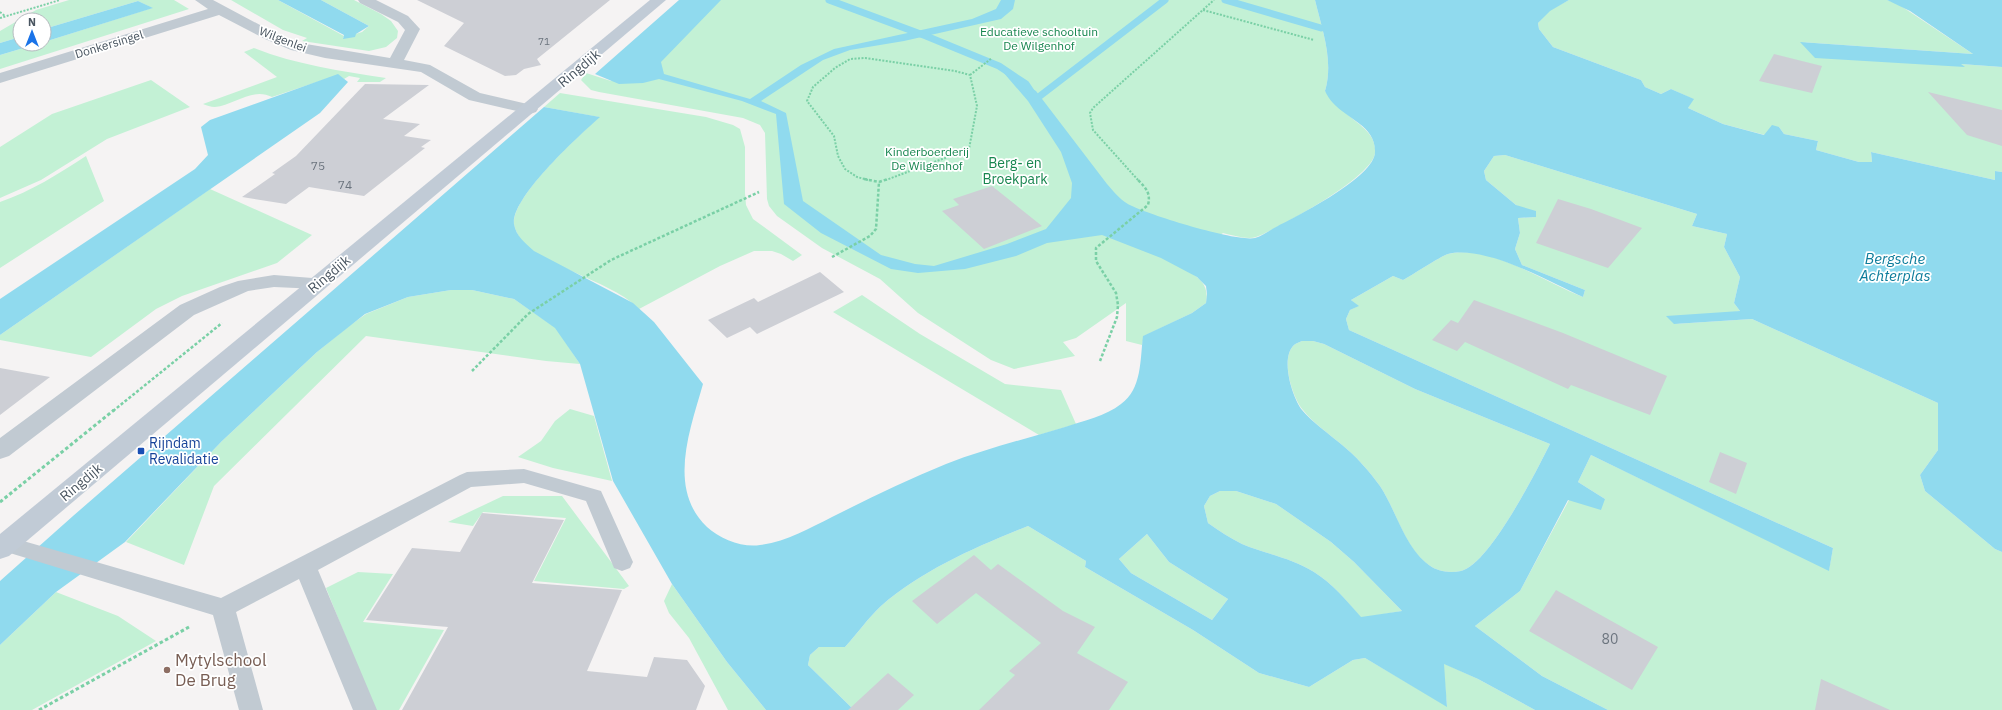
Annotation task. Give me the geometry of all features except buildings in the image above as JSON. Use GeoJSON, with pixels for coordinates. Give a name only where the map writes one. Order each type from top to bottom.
{"type":"FeatureCollection","features":[{"type":"Feature","properties":{"kind":"street","name":"Wilgenlei"},"geometry":{"type":"LineString","coordinates":[[202,0],[270,36],[296,46],[394,64],[425,68],[440,78],[480,99],[530,109]]}},
{"type":"Feature","properties":{"kind":"street"},"geometry":{"type":"LineString","coordinates":[[365,0],[403,19],[413,29],[394,64]]}},
{"type":"Feature","properties":{"kind":"street","name":"Ringdijk"},"geometry":{"type":"LineString","coordinates":[[10,547],[318,283],[530,109],[659,0]]}},
{"type":"Feature","properties":{"kind":"street","name":"Donkersingel"},"geometry":{"type":"LineString","coordinates":[[0,78],[219,10]]}},
{"type":"Feature","properties":{"kind":"street"},"geometry":{"type":"LineString","coordinates":[[0,450],[187,310],[227,291],[245,285],[274,281],[318,283]]}},
{"type":"Feature","properties":{"kind":"lane"},"geometry":{"type":"LineString","coordinates":[[10,547],[106,573],[223,608],[467,480],[524,476],[594,496],[622,562]]}},
{"type":"Feature","properties":{"kind":"lane"},"geometry":{"type":"LineString","coordinates":[[305,566],[365,710]]}},
{"type":"Feature","properties":{"kind":"lane"},"geometry":{"type":"LineString","coordinates":[[223,608],[251,710]]}},
{"type":"Feature","properties":{"kind":"path"},"geometry":{"type":"LineString","coordinates":[[0,18],[60,0]]}},
{"type":"Feature","properties":{"kind":"path"},"geometry":{"type":"LineString","coordinates":[[1100,361],[1117,317],[1118,305],[1116,294],[1096,261],[1096,248],[1148,205],[1150,196],[1146,188],[1093,130],[1090,113],[1092,108],[1213,0]]}},
{"type":"Feature","properties":{"kind":"path"},"geometry":{"type":"LineString","coordinates":[[1203,10],[1314,40]]}},
{"type":"Feature","properties":{"kind":"path"},"geometry":{"type":"LineString","coordinates":[[0,12],[5,16]]}},
{"type":"Feature","properties":{"kind":"path"},"geometry":{"type":"LineString","coordinates":[[970,75],[977,106],[969,149],[879,182],[857,177],[845,169],[838,156],[834,136],[808,101],[813,87],[835,68],[850,59],[865,58],[949,70],[970,75],[992,58]]}},
{"type":"Feature","properties":{"kind":"path"},"geometry":{"type":"LineString","coordinates":[[832,257],[870,236],[876,229],[879,182]]}},
{"type":"Feature","properties":{"kind":"path"},"geometry":{"type":"LineString","coordinates":[[472,371],[528,314],[611,260],[759,192]]}},
{"type":"Feature","properties":{"kind":"path"},"geometry":{"type":"LineString","coordinates":[[0,502],[226,320]]}},
{"type":"Feature","properties":{"kind":"path"},"geometry":{"type":"LineString","coordinates":[[39,710],[223,608]]}},
{"type":"Feature","properties":{"kind":"green space"},"geometry":{"type":"Polygon","coordinates":[[[69,0],[174,0],[189,9],[0,69],[0,55],[12,51],[52,52],[52,39],[152,8],[138,1],[52,27],[52,12],[33,12],[69,0]]]}},
{"type":"Feature","properties":{"kind":"green space"},"geometry":{"type":"Polygon","coordinates":[[[231,0],[278,0],[344,36],[343,38],[362,32],[369,26],[321,0],[354,0],[391,21],[398,31],[397,38],[386,47],[369,51],[302,41],[307,38],[283,30],[231,0]]]}},
{"type":"Feature","properties":{"kind":"green space","name":"Berg- en Broekpark"},"geometry":{"type":"Polygon","coordinates":[[[703,0],[1315,0],[1324,34],[1328,57],[1325,91],[1350,117],[1370,134],[1375,146],[1375,153],[1370,163],[1359,175],[1343,188],[1303,213],[1268,232],[1252,238],[1244,238],[1223,233],[1178,266],[1190,272],[1200,280],[1206,289],[1206,303],[1192,313],[1144,336],[1142,345],[1126,341],[1126,303],[1076,338],[1063,342],[1075,356],[1014,369],[991,360],[918,313],[880,279],[822,248],[777,216],[769,206],[767,199],[765,133],[760,125],[743,118],[591,90],[581,80],[586,73],[611,81],[703,0]]]}},
{"type":"Feature","properties":{"kind":"green space"},"geometry":{"type":"Polygon","coordinates":[[[1569,0],[1887,0],[1898,4],[1973,54],[1800,42],[1961,64],[2002,67],[2002,172],[1995,171],[1995,180],[1871,152],[1872,162],[1859,162],[1816,150],[1818,141],[1784,134],[1779,127],[1765,135],[1723,124],[1688,108],[1693,99],[1671,89],[1661,94],[1645,87],[1641,80],[1553,47],[1539,29],[1538,23],[1550,10],[1569,0]]]}},
{"type":"Feature","properties":{"kind":"green space"},"geometry":{"type":"Polygon","coordinates":[[[12,24],[12,39],[0,43],[0,31],[12,24]]]}},
{"type":"Feature","properties":{"kind":"green space"},"geometry":{"type":"Polygon","coordinates":[[[254,48],[303,63],[386,78],[380,82],[357,82],[360,78],[349,76],[344,79],[338,75],[272,97],[265,94],[258,94],[251,95],[222,106],[215,107],[203,104],[277,77],[244,52],[254,48]]]}},
{"type":"Feature","properties":{"kind":"green space"},"geometry":{"type":"Polygon","coordinates":[[[151,80],[190,107],[107,139],[41,180],[0,198],[0,147],[52,114],[151,80]]]}},
{"type":"Feature","properties":{"kind":"green space"},"geometry":{"type":"Polygon","coordinates":[[[560,93],[706,117],[733,125],[740,129],[745,147],[746,205],[753,219],[802,255],[793,261],[772,251],[754,251],[720,266],[639,309],[625,298],[601,284],[554,263],[531,250],[521,240],[515,229],[514,223],[517,211],[524,197],[535,182],[563,152],[599,117],[544,107],[560,93]]]}},
{"type":"Feature","properties":{"kind":"green space"},"geometry":{"type":"Polygon","coordinates":[[[1505,155],[1697,214],[1692,226],[1727,234],[1724,247],[1740,277],[1734,303],[1740,311],[1674,324],[1752,319],[1938,403],[1938,450],[1920,475],[1925,491],[1995,549],[2002,552],[2002,710],[1608,710],[1542,676],[1475,626],[1520,591],[1569,500],[1605,499],[1578,482],[1591,455],[1829,570],[1833,548],[1349,330],[1346,319],[1350,310],[1358,306],[1351,300],[1393,276],[1403,280],[1448,254],[1465,252],[1482,254],[1499,259],[1583,297],[1585,290],[1522,265],[1515,249],[1520,233],[1518,218],[1536,217],[1516,205],[1486,180],[1484,171],[1494,156],[1505,155]]]}},
{"type":"Feature","properties":{"kind":"green space"},"geometry":{"type":"Polygon","coordinates":[[[86,156],[104,201],[0,268],[0,202],[12,198],[55,176],[86,156]]]}},
{"type":"Feature","properties":{"kind":"green space"},"geometry":{"type":"Polygon","coordinates":[[[210,189],[312,235],[277,263],[182,296],[156,309],[91,357],[0,340],[0,335],[210,189]]]}},
{"type":"Feature","properties":{"kind":"green space"},"geometry":{"type":"Polygon","coordinates":[[[451,290],[472,290],[514,299],[556,328],[580,364],[546,361],[366,336],[214,486],[184,565],[126,542],[222,441],[317,352],[349,326],[366,314],[408,297],[451,290]]]}},
{"type":"Feature","properties":{"kind":"green space"},"geometry":{"type":"Polygon","coordinates":[[[862,295],[920,334],[1005,384],[1061,390],[1076,424],[1039,435],[833,312],[862,295]]]}},
{"type":"Feature","properties":{"kind":"green space"},"geometry":{"type":"Polygon","coordinates":[[[1302,341],[1313,341],[1324,344],[1415,389],[1550,444],[1535,474],[1511,515],[1485,552],[1472,565],[1461,571],[1444,571],[1436,569],[1421,558],[1407,539],[1380,486],[1352,454],[1316,424],[1303,410],[1295,396],[1289,378],[1288,368],[1290,351],[1295,344],[1302,341]]]}},
{"type":"Feature","properties":{"kind":"green space"},"geometry":{"type":"Polygon","coordinates":[[[570,409],[594,416],[612,481],[553,468],[518,457],[541,441],[555,421],[570,409]]]}},
{"type":"Feature","properties":{"kind":"green space"},"geometry":{"type":"Polygon","coordinates":[[[1220,491],[1236,491],[1276,504],[1331,542],[1354,562],[1402,611],[1361,618],[1334,587],[1306,567],[1251,548],[1220,532],[1208,523],[1204,506],[1210,496],[1220,491]]]}},
{"type":"Feature","properties":{"kind":"green space"},"geometry":{"type":"Polygon","coordinates":[[[503,496],[562,496],[629,586],[624,589],[534,581],[566,518],[483,512],[473,526],[448,522],[503,496]]]}},
{"type":"Feature","properties":{"kind":"green space"},"geometry":{"type":"Polygon","coordinates":[[[1028,526],[1086,561],[1085,567],[1193,630],[1259,673],[1309,687],[1353,660],[1365,658],[1447,706],[1443,663],[1478,679],[1535,710],[854,710],[808,665],[810,655],[819,647],[845,647],[881,606],[915,581],[951,560],[1028,526]]]}},
{"type":"Feature","properties":{"kind":"green space"},"geometry":{"type":"Polygon","coordinates":[[[1147,534],[1169,562],[1228,599],[1212,620],[1131,573],[1119,559],[1147,534]]]}},
{"type":"Feature","properties":{"kind":"green space"},"geometry":{"type":"Polygon","coordinates":[[[358,572],[393,574],[363,622],[444,630],[399,710],[375,710],[326,588],[358,572]]]}},
{"type":"Feature","properties":{"kind":"green space"},"geometry":{"type":"Polygon","coordinates":[[[672,584],[727,662],[766,710],[728,710],[689,638],[669,613],[664,601],[672,584]]]}},
{"type":"Feature","properties":{"kind":"green space"},"geometry":{"type":"Polygon","coordinates":[[[56,592],[118,616],[156,641],[32,710],[0,710],[0,645],[56,592]]]}},
{"type":"Feature","properties":{"kind":"water"},"geometry":{"type":"Polygon","coordinates":[[[278,0],[321,0],[369,26],[356,34],[355,37],[343,39],[344,35],[278,0]]]}},
{"type":"Feature","properties":{"kind":"water","name":"Bergsche Achterplas"},"geometry":{"type":"Polygon","coordinates":[[[679,0],[721,0],[661,62],[664,74],[750,99],[801,65],[834,49],[972,19],[996,9],[1001,0],[1015,0],[1013,9],[1001,19],[904,41],[850,50],[823,60],[761,101],[786,113],[803,201],[881,255],[915,264],[934,266],[1007,244],[1046,229],[1071,198],[1072,183],[1061,152],[1028,101],[1003,72],[1036,91],[1107,184],[1128,204],[1193,227],[1230,236],[1255,238],[1317,205],[1349,184],[1372,162],[1375,152],[1374,143],[1366,129],[1339,109],[1325,91],[1328,57],[1324,34],[1315,0],[1569,0],[1550,11],[1538,23],[1539,29],[1553,47],[1641,80],[1645,87],[1661,94],[1671,89],[1694,99],[1688,108],[1723,124],[1764,135],[1772,125],[1779,127],[1784,134],[1818,141],[1816,150],[1859,162],[1872,162],[1871,152],[1995,180],[1995,171],[2002,172],[2002,552],[1995,549],[1925,491],[1920,475],[1938,450],[1938,403],[1752,319],[1674,324],[1666,316],[1740,311],[1734,303],[1740,277],[1724,247],[1727,234],[1692,226],[1697,214],[1505,155],[1494,156],[1484,171],[1486,180],[1516,205],[1536,211],[1536,217],[1518,218],[1520,233],[1515,249],[1522,265],[1585,290],[1583,297],[1535,274],[1498,259],[1463,253],[1448,254],[1403,280],[1393,276],[1351,300],[1359,306],[1350,310],[1346,319],[1349,330],[1833,548],[1829,571],[1591,455],[1578,482],[1605,499],[1601,510],[1568,500],[1520,591],[1475,626],[1542,676],[1608,710],[1535,710],[1478,679],[1444,664],[1447,707],[1365,658],[1353,660],[1309,687],[1259,673],[1193,630],[1085,567],[1086,561],[1028,526],[951,560],[915,581],[881,606],[845,647],[819,647],[810,655],[808,665],[854,710],[766,710],[727,662],[672,584],[613,481],[580,364],[555,328],[514,299],[472,290],[451,290],[408,297],[365,314],[317,352],[222,441],[125,542],[56,592],[0,645],[0,581],[544,107],[600,117],[548,167],[523,198],[516,212],[514,224],[515,228],[521,239],[534,251],[633,303],[654,322],[703,384],[688,439],[685,458],[685,477],[688,495],[695,512],[707,527],[718,535],[732,542],[753,546],[788,538],[889,489],[946,464],[1108,412],[1128,398],[1133,390],[1139,373],[1143,336],[1192,313],[1206,303],[1206,286],[1197,277],[1161,258],[1102,235],[1047,243],[1016,256],[965,269],[918,273],[891,269],[821,233],[784,204],[776,114],[742,101],[659,79],[643,83],[619,84],[595,74],[679,0]],[[1302,341],[1295,344],[1290,351],[1288,368],[1291,387],[1302,410],[1316,424],[1352,454],[1380,486],[1407,539],[1421,558],[1436,569],[1444,571],[1461,571],[1472,565],[1485,552],[1511,515],[1535,474],[1550,444],[1415,389],[1324,344],[1313,341],[1302,341]],[[1220,491],[1210,496],[1204,506],[1208,523],[1242,544],[1306,567],[1334,587],[1361,617],[1402,611],[1354,562],[1331,542],[1276,504],[1236,491],[1220,491]],[[1147,534],[1119,559],[1131,573],[1212,620],[1228,599],[1169,562],[1147,534]]]}},
{"type":"Feature","properties":{"kind":"water"},"geometry":{"type":"Polygon","coordinates":[[[1887,0],[2002,0],[2002,67],[1961,64],[1965,67],[1815,58],[1800,42],[1973,54],[1910,11],[1887,0]]]}},
{"type":"Feature","properties":{"kind":"water"},"geometry":{"type":"Polygon","coordinates":[[[138,1],[153,8],[52,40],[52,27],[138,1]]]}},
{"type":"Feature","properties":{"kind":"water"},"geometry":{"type":"Polygon","coordinates":[[[12,39],[12,51],[0,55],[0,43],[12,39]]]}},
{"type":"Feature","properties":{"kind":"water"},"geometry":{"type":"Polygon","coordinates":[[[338,74],[348,82],[320,113],[0,335],[0,299],[195,169],[208,155],[201,127],[210,120],[338,74]]]}},
{"type":"Feature","properties":{"kind":"waterway"},"geometry":{"type":"LineString","coordinates":[[829,0],[926,36],[999,66],[1026,84],[1036,99],[1165,0]]}},
{"type":"Feature","properties":{"kind":"waterway"},"geometry":{"type":"LineString","coordinates":[[1225,0],[1321,28]]}},
{"type":"Feature","properties":{"kind":"place","name":"Rijndam Revalidatie"},"geometry":{"type":"Point","coordinates":[141,451]}},
{"type":"Feature","properties":{"kind":"place","name":"Mytylschool De Brug"},"geometry":{"type":"Point","coordinates":[167,670]}},
{"type":"Feature","properties":{"kind":"park label","name":"Educatieve schooltuin De Wilgenhof"},"geometry":{"type":"Point","coordinates":[1039,38]}},
{"type":"Feature","properties":{"kind":"park label","name":"Kinderboerderij De Wilgenhof"},"geometry":{"type":"Point","coordinates":[927,158]}}]}
